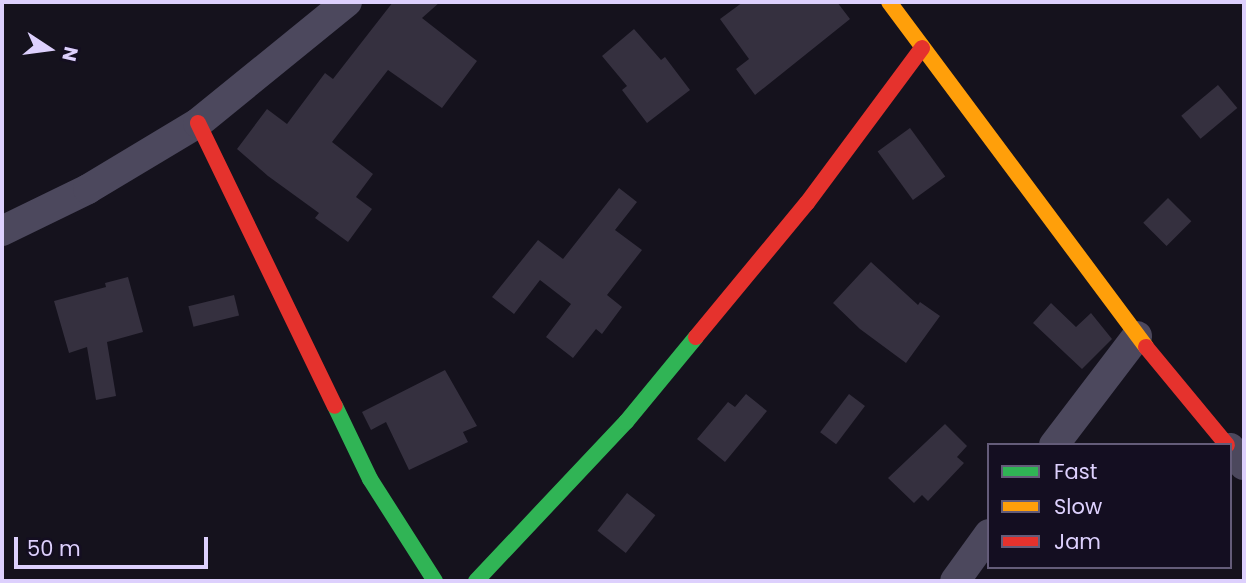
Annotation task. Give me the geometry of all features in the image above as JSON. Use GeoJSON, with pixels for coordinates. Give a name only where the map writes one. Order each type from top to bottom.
{"type":"FeatureCollection","features":[{"type":"Feature","properties":{"kind":"street"},"geometry":{"type":"LineString","coordinates":[[2,231],[88,189],[198,123],[347,2]]}},
{"type":"Feature","properties":{"kind":"street"},"geometry":{"type":"LineString","coordinates":[[889,2],[1137,336],[1226,443]]}},
{"type":"Feature","properties":{"kind":"street"},"geometry":{"type":"LineString","coordinates":[[476,581],[626,422],[807,204],[922,48]]}},
{"type":"Feature","properties":{"kind":"street"},"geometry":{"type":"LineString","coordinates":[[198,123],[370,479],[435,581]]}},
{"type":"Feature","properties":{"kind":"street"},"geometry":{"type":"LineString","coordinates":[[1056,443],[1137,336]]}},
{"type":"Feature","properties":{"kind":"street"},"geometry":{"type":"LineString","coordinates":[[1232,451],[1244,465]]}},
{"type":"Feature","properties":{"kind":"street"},"geometry":{"type":"LineString","coordinates":[[955,581],[987,537]]}},
{"type":"Feature","properties":{"kind":"building"},"geometry":{"type":"Polygon","coordinates":[[[393,2],[440,2],[422,18],[477,61],[442,108],[388,70],[332,142],[373,174],[356,197],[372,209],[348,242],[315,218],[319,213],[268,176],[237,149],[267,109],[287,124],[325,73],[333,79],[393,2]]]}},
{"type":"Feature","properties":{"kind":"building"},"geometry":{"type":"Polygon","coordinates":[[[743,2],[837,2],[850,19],[755,95],[736,69],[749,59],[720,19],[743,2]]]}},
{"type":"Feature","properties":{"kind":"building"},"geometry":{"type":"Polygon","coordinates":[[[634,29],[661,60],[665,57],[690,90],[647,123],[622,90],[627,86],[602,56],[634,29]]]}},
{"type":"Feature","properties":{"kind":"building"},"geometry":{"type":"Polygon","coordinates":[[[1218,85],[1237,108],[1201,139],[1181,116],[1218,85]]]}},
{"type":"Feature","properties":{"kind":"building"},"geometry":{"type":"Polygon","coordinates":[[[910,128],[945,177],[913,200],[878,152],[910,128]]]}},
{"type":"Feature","properties":{"kind":"building"},"geometry":{"type":"Polygon","coordinates":[[[619,188],[637,202],[615,230],[642,250],[607,295],[622,307],[602,334],[596,329],[573,358],[546,337],[571,304],[540,280],[514,314],[492,297],[538,240],[563,259],[619,188]]]}},
{"type":"Feature","properties":{"kind":"building"},"geometry":{"type":"Polygon","coordinates":[[[1168,198],[1191,221],[1167,246],[1143,223],[1168,198]]]}},
{"type":"Feature","properties":{"kind":"building"},"geometry":{"type":"Polygon","coordinates":[[[871,262],[918,305],[920,302],[940,316],[906,363],[860,329],[833,303],[871,262]]]}},
{"type":"Feature","properties":{"kind":"building"},"geometry":{"type":"Polygon","coordinates":[[[128,277],[143,332],[107,342],[116,396],[96,400],[87,347],[69,353],[54,301],[106,287],[105,283],[128,277]]]}},
{"type":"Feature","properties":{"kind":"building"},"geometry":{"type":"Polygon","coordinates":[[[234,295],[239,315],[193,327],[188,306],[234,295]]]}},
{"type":"Feature","properties":{"kind":"building"},"geometry":{"type":"Polygon","coordinates":[[[1051,303],[1076,327],[1091,313],[1112,339],[1082,369],[1033,323],[1051,303]]]}},
{"type":"Feature","properties":{"kind":"building"},"geometry":{"type":"Polygon","coordinates":[[[445,370],[477,426],[463,432],[468,442],[409,470],[386,422],[371,430],[362,412],[445,370]]]}},
{"type":"Feature","properties":{"kind":"building"},"geometry":{"type":"Polygon","coordinates":[[[746,394],[767,411],[725,462],[697,439],[728,402],[735,407],[746,394]]]}},
{"type":"Feature","properties":{"kind":"building"},"geometry":{"type":"Polygon","coordinates":[[[849,394],[865,406],[836,444],[820,432],[849,394]]]}},
{"type":"Feature","properties":{"kind":"building"},"geometry":{"type":"Polygon","coordinates":[[[945,424],[967,446],[957,457],[964,463],[928,501],[922,495],[914,503],[888,478],[945,424]]]}},
{"type":"Feature","properties":{"kind":"building"},"geometry":{"type":"Polygon","coordinates":[[[627,493],[655,515],[626,553],[597,531],[627,493]]]}},
{"type":"Feature","properties":{"kind":"traffic: fast"},"geometry":{"type":"LineString","coordinates":[[476,581],[626,422],[696,337]]}},
{"type":"Feature","properties":{"kind":"traffic: fast"},"geometry":{"type":"LineString","coordinates":[[335,406],[370,479],[435,581]]}},
{"type":"Feature","properties":{"kind":"traffic: slow"},"geometry":{"type":"LineString","coordinates":[[889,2],[1146,347]]}},
{"type":"Feature","properties":{"kind":"traffic: jam"},"geometry":{"type":"LineString","coordinates":[[696,337],[807,203],[922,48]]}},
{"type":"Feature","properties":{"kind":"traffic: jam"},"geometry":{"type":"LineString","coordinates":[[198,123],[335,406]]}},
{"type":"Feature","properties":{"kind":"traffic: jam"},"geometry":{"type":"LineString","coordinates":[[1146,347],[1225,443]]}}]}
